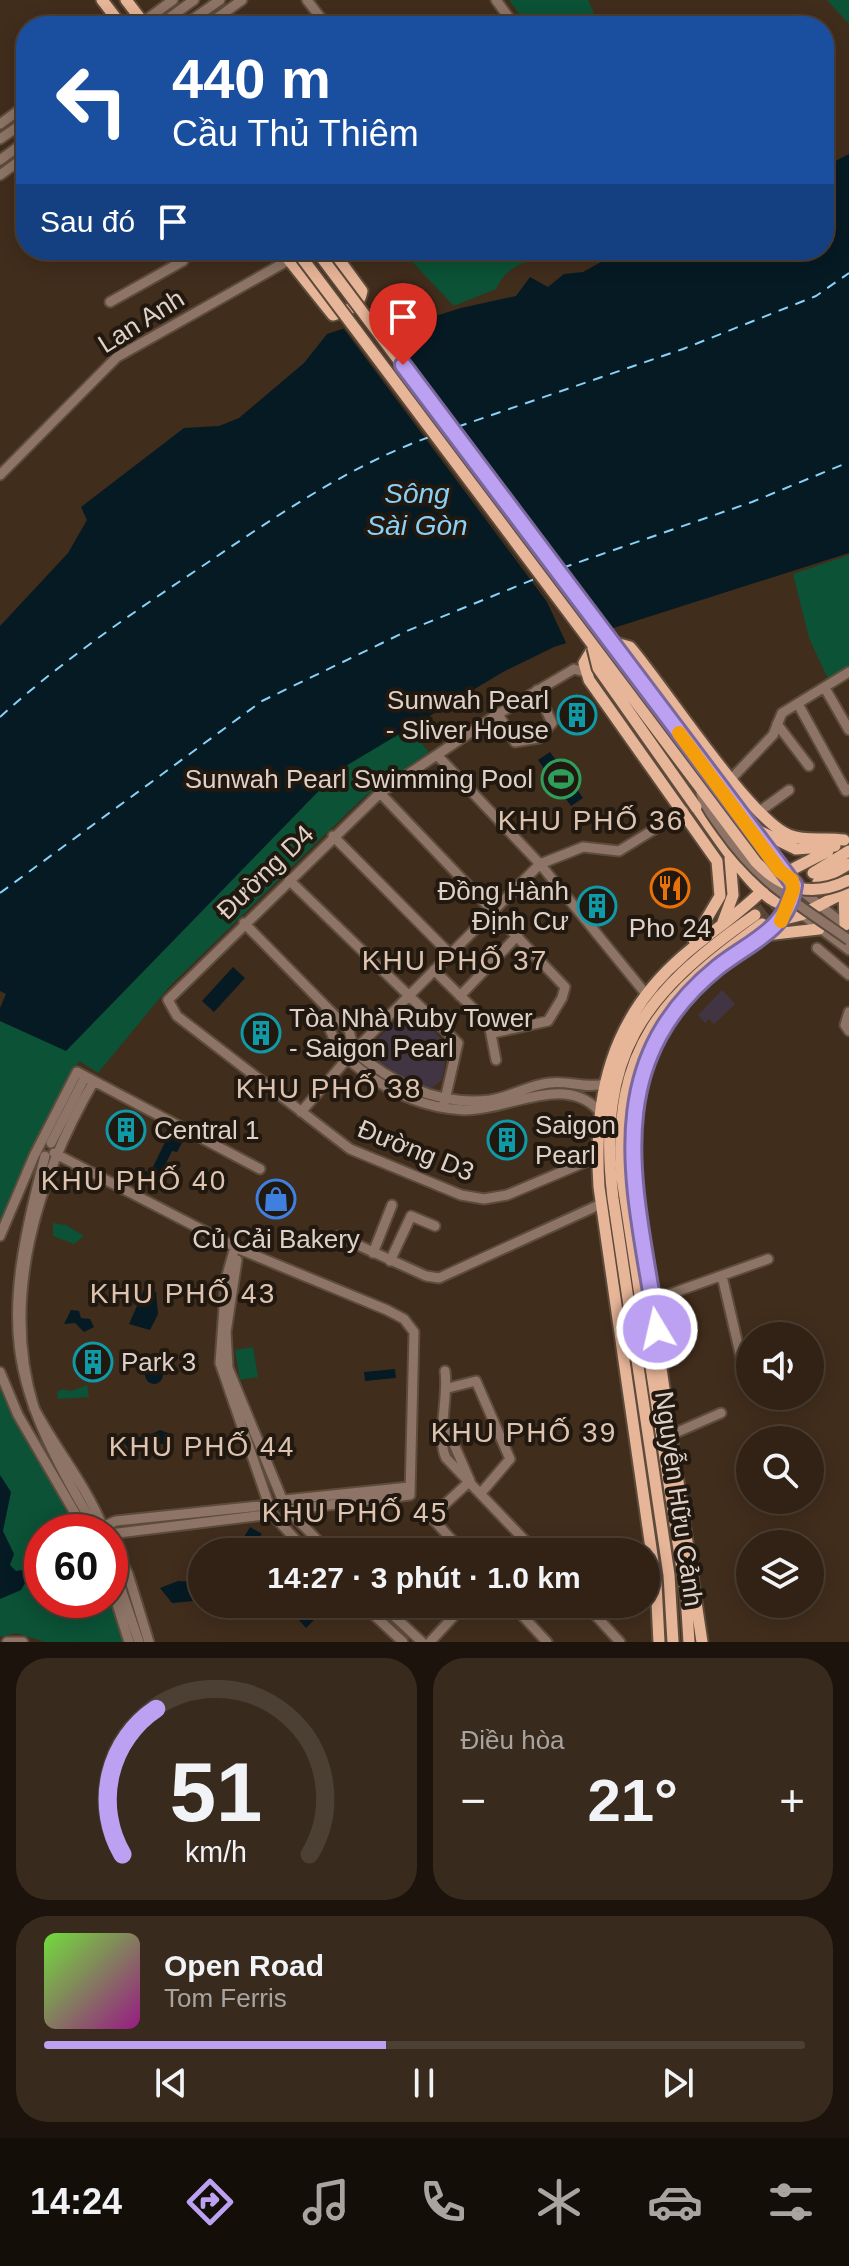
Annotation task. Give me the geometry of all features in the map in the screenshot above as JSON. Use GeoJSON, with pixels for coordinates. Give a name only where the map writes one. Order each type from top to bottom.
{"type":"FeatureCollection","features":[{"type":"Feature","properties":{"kind":"main road"},"geometry":{"type":"LineString","coordinates":[[102,0],[114,16]]}},
{"type":"Feature","properties":{"kind":"main road"},"geometry":{"type":"LineString","coordinates":[[294,260],[333,315],[352,308],[360,301],[362,291],[339,260]]}},
{"type":"Feature","properties":{"kind":"main road"},"geometry":{"type":"LineString","coordinates":[[294,260],[593,648],[607,662],[701,794],[756,862],[774,878],[805,891],[827,889],[849,880]]}},
{"type":"Feature","properties":{"kind":"main road"},"geometry":{"type":"LineString","coordinates":[[323,260],[782,872],[789,897],[785,919]]}},
{"type":"Feature","properties":{"kind":"main road"},"geometry":{"type":"LineString","coordinates":[[683,955],[711,916],[722,887],[710,848],[585,672],[586,657],[593,648],[612,642],[630,647],[732,778],[760,811],[789,835],[844,844]]}},
{"type":"Feature","properties":{"kind":"main road"},"geometry":{"type":"LineString","coordinates":[[593,648],[598,668],[750,881],[763,890],[771,901],[789,897]]}},
{"type":"Feature","properties":{"kind":"main road"},"geometry":{"type":"LineString","coordinates":[[747,825],[796,849],[844,844]]}},
{"type":"Feature","properties":{"kind":"main road"},"geometry":{"type":"LineString","coordinates":[[782,872],[844,844]]}},
{"type":"Feature","properties":{"kind":"main road"},"geometry":{"type":"LineString","coordinates":[[844,844],[816,878],[849,864]]}},
{"type":"Feature","properties":{"kind":"main road"},"geometry":{"type":"LineString","coordinates":[[723,923],[733,895],[729,852]]}},
{"type":"Feature","properties":{"kind":"main road","name":"Nguyễn Hữu Cảnh"},"geometry":{"type":"LineString","coordinates":[[659,1642],[656,1583],[601,1204],[597,1157],[598,1110],[623,1032],[646,994],[683,955],[744,909],[763,890],[766,877],[782,872]]}},
{"type":"Feature","properties":{"kind":"main road"},"geometry":{"type":"LineString","coordinates":[[846,891],[847,926]]}},
{"type":"Feature","properties":{"kind":"main road","name":"Nguyễn Hữu Cảnh"},"geometry":{"type":"LineString","coordinates":[[702,1642],[625,1198],[633,1110],[654,1045],[675,1010],[702,980],[760,925],[801,915],[846,891]]}},
{"type":"Feature","properties":{"kind":"main road"},"geometry":{"type":"LineString","coordinates":[[601,1204],[625,1198],[609,1160],[610,1117],[618,1076],[631,1041],[674,977],[760,925],[819,929]]}},
{"type":"Feature","properties":{"kind":"main road","name":"Nguyễn Hữu Cảnh"},"geometry":{"type":"LineString","coordinates":[[625,1198],[616,1220],[669,1575],[673,1642]]}},
{"type":"Feature","properties":{"kind":"main road","name":"Nguyễn Hữu Cảnh"},"geometry":{"type":"LineString","coordinates":[[625,1198],[653,1300],[689,1642]]}},
{"type":"Feature","properties":{"kind":"main road"},"geometry":{"type":"LineString","coordinates":[[635,1439],[668,1434]]}},
{"type":"Feature","properties":{"kind":"street"},"geometry":{"type":"LineString","coordinates":[[154,16],[173,0]]}},
{"type":"Feature","properties":{"kind":"street"},"geometry":{"type":"LineString","coordinates":[[172,16],[194,0]]}},
{"type":"Feature","properties":{"kind":"street"},"geometry":{"type":"LineString","coordinates":[[197,16],[220,0]]}},
{"type":"Feature","properties":{"kind":"street"},"geometry":{"type":"LineString","coordinates":[[220,16],[242,0]]}},
{"type":"Feature","properties":{"kind":"street"},"geometry":{"type":"LineString","coordinates":[[307,0],[319,16]]}},
{"type":"Feature","properties":{"kind":"street"},"geometry":{"type":"LineString","coordinates":[[110,302],[184,260]]}},
{"type":"Feature","properties":{"kind":"street","name":"Lan Anh"},"geometry":{"type":"LineString","coordinates":[[0,475],[117,357],[277,260]]}},
{"type":"Feature","properties":{"kind":"street","name":"Đường D4"},"geometry":{"type":"LineString","coordinates":[[168,1000],[380,793],[537,690],[574,669],[585,672]]}},
{"type":"Feature","properties":{"kind":"street"},"geometry":{"type":"LineString","coordinates":[[732,778],[773,735],[782,713],[826,690],[849,672]]}},
{"type":"Feature","properties":{"kind":"street"},"geometry":{"type":"LineString","coordinates":[[498,714],[515,742],[539,738],[552,723],[537,690]]}},
{"type":"Feature","properties":{"kind":"street"},"geometry":{"type":"LineString","coordinates":[[826,690],[849,730]]}},
{"type":"Feature","properties":{"kind":"street"},"geometry":{"type":"LineString","coordinates":[[798,704],[846,791],[849,789]]}},
{"type":"Feature","properties":{"kind":"street"},"geometry":{"type":"LineString","coordinates":[[777,724],[809,766]]}},
{"type":"Feature","properties":{"kind":"street"},"geometry":{"type":"LineString","coordinates":[[437,755],[537,861],[646,994]]}},
{"type":"Feature","properties":{"kind":"street"},"geometry":{"type":"LineString","coordinates":[[760,811],[789,790]]}},
{"type":"Feature","properties":{"kind":"street"},"geometry":{"type":"LineString","coordinates":[[380,793],[556,974],[565,992],[548,1021],[493,1033]]}},
{"type":"Feature","properties":{"kind":"street"},"geometry":{"type":"LineString","coordinates":[[701,794],[704,804],[733,845],[768,885],[849,940]]}},
{"type":"Feature","properties":{"kind":"street"},"geometry":{"type":"LineString","coordinates":[[301,1112],[351,1055],[537,861],[583,847],[619,851],[684,811]]}},
{"type":"Feature","properties":{"kind":"street"},"geometry":{"type":"LineString","coordinates":[[333,836],[449,953]]}},
{"type":"Feature","properties":{"kind":"street"},"geometry":{"type":"LineString","coordinates":[[289,880],[458,1043],[444,1103]]}},
{"type":"Feature","properties":{"kind":"street"},"geometry":{"type":"LineString","coordinates":[[789,897],[820,905],[847,926]]}},
{"type":"Feature","properties":{"kind":"street"},"geometry":{"type":"LineString","coordinates":[[789,897],[801,915],[849,952],[839,967]]}},
{"type":"Feature","properties":{"kind":"street"},"geometry":{"type":"LineString","coordinates":[[244,923],[353,1036],[351,1055]]}},
{"type":"Feature","properties":{"kind":"street"},"geometry":{"type":"LineString","coordinates":[[460,996],[518,935]]}},
{"type":"Feature","properties":{"kind":"street"},"geometry":{"type":"LineString","coordinates":[[817,948],[849,975]]}},
{"type":"Feature","properties":{"kind":"street"},"geometry":{"type":"LineString","coordinates":[[434,970],[493,1033],[496,1060]]}},
{"type":"Feature","properties":{"kind":"street","name":"Đường D3"},"geometry":{"type":"LineString","coordinates":[[168,1000],[177,1016],[350,1149],[473,1198],[507,1195],[597,1157]]}},
{"type":"Feature","properties":{"kind":"street"},"geometry":{"type":"LineString","coordinates":[[326,1008],[332,1034],[390,1090],[444,1103],[567,1094],[587,1098],[598,1110]]}},
{"type":"Feature","properties":{"kind":"street"},"geometry":{"type":"LineString","coordinates":[[849,1012],[845,1025],[849,1031]]}},
{"type":"Feature","properties":{"kind":"street"},"geometry":{"type":"LineString","coordinates":[[85,1077],[48,1150],[16,1252],[10,1299],[11,1327],[29,1397],[92,1514]]}},
{"type":"Feature","properties":{"kind":"street"},"geometry":{"type":"LineString","coordinates":[[8,1244],[48,1150],[85,1077]]}},
{"type":"Feature","properties":{"kind":"street"},"geometry":{"type":"LineString","coordinates":[[85,1077],[260,1169]]}},
{"type":"Feature","properties":{"kind":"street"},"geometry":{"type":"LineString","coordinates":[[519,1097],[550,1082],[587,1088],[604,1084]]}},
{"type":"Feature","properties":{"kind":"street"},"geometry":{"type":"LineString","coordinates":[[0,1236],[29,1166],[48,1150]]}},
{"type":"Feature","properties":{"kind":"street"},"geometry":{"type":"LineString","coordinates":[[48,1150],[237,1248],[387,1310],[414,1332],[410,1491],[284,1503],[271,1510],[128,1527]]}},
{"type":"Feature","properties":{"kind":"street"},"geometry":{"type":"LineString","coordinates":[[338,1236],[426,1276],[439,1278],[601,1204]]}},
{"type":"Feature","properties":{"kind":"street"},"geometry":{"type":"LineString","coordinates":[[373,1253],[392,1205]]}},
{"type":"Feature","properties":{"kind":"street"},"geometry":{"type":"LineString","coordinates":[[390,1261],[412,1212],[435,1226]]}},
{"type":"Feature","properties":{"kind":"street"},"geometry":{"type":"LineString","coordinates":[[237,1248],[226,1332],[228,1368],[284,1503],[315,1538]]}},
{"type":"Feature","properties":{"kind":"street"},"geometry":{"type":"LineString","coordinates":[[237,1248],[226,1279],[220,1363],[271,1510],[292,1538]]}},
{"type":"Feature","properties":{"kind":"street"},"geometry":{"type":"LineString","coordinates":[[653,1300],[768,1259]]}},
{"type":"Feature","properties":{"kind":"street"},"geometry":{"type":"LineString","coordinates":[[722,1276],[736,1336]]}},
{"type":"Feature","properties":{"kind":"street"},"geometry":{"type":"LineString","coordinates":[[7,1362],[30,1419],[91,1514]]}},
{"type":"Feature","properties":{"kind":"street"},"geometry":{"type":"LineString","coordinates":[[445,1371],[448,1388],[443,1452],[523,1538]]}},
{"type":"Feature","properties":{"kind":"street"},"geometry":{"type":"LineString","coordinates":[[0,1372],[18,1415],[89,1514]]}},
{"type":"Feature","properties":{"kind":"street"},"geometry":{"type":"LineString","coordinates":[[448,1388],[476,1381],[510,1459],[481,1493]]}},
{"type":"Feature","properties":{"kind":"street"},"geometry":{"type":"LineString","coordinates":[[668,1434],[721,1413]]}},
{"type":"Feature","properties":{"kind":"street"},"geometry":{"type":"LineString","coordinates":[[450,1538],[431,1517],[470,1481]]}},
{"type":"Feature","properties":{"kind":"street"},"geometry":{"type":"LineString","coordinates":[[271,1510],[281,1517],[284,1503]]}},
{"type":"Feature","properties":{"kind":"street"},"geometry":{"type":"LineString","coordinates":[[287,1533],[302,1525]]}},
{"type":"Feature","properties":{"kind":"street"},"geometry":{"type":"LineString","coordinates":[[128,1574],[149,1642]]}},
{"type":"Feature","properties":{"kind":"street"},"geometry":{"type":"LineString","coordinates":[[128,1610],[139,1642]]}},
{"type":"Feature","properties":{"kind":"street"},"geometry":{"type":"LineString","coordinates":[[121,1618],[129,1642]]}},
{"type":"Feature","properties":{"kind":"street"},"geometry":{"type":"LineString","coordinates":[[377,1618],[403,1642]]}},
{"type":"Feature","properties":{"kind":"street"},"geometry":{"type":"LineString","coordinates":[[396,1618],[422,1642]]}},
{"type":"Feature","properties":{"kind":"street"},"geometry":{"type":"LineString","coordinates":[[430,1642],[452,1618]]}},
{"type":"Feature","properties":{"kind":"street"},"geometry":{"type":"LineString","coordinates":[[524,1618],[547,1642]]}},
{"type":"Feature","properties":{"kind":"street"},"geometry":{"type":"LineString","coordinates":[[598,1618],[620,1642]]}},
{"type":"Feature","properties":{"kind":"street"},"geometry":{"type":"LineString","coordinates":[[7,1642],[23,1642]]}},
{"type":"Feature","properties":{"kind":"shaded area"},"geometry":{"type":"Polygon","coordinates":[[[722,990],[735,1004],[714,1024],[709,1019],[705,1023],[698,1015],[722,990]]]}},
{"type":"Feature","properties":{"kind":"shaded area"},"geometry":{"type":"Polygon","coordinates":[[[409,1009],[418,1012],[448,1047],[442,1080],[431,1089],[412,1084],[376,1060],[370,1051],[371,1045],[409,1009]]]}},
{"type":"Feature","properties":{"kind":"green space"},"geometry":{"type":"Polygon","coordinates":[[[509,0],[588,0],[595,16],[521,16],[509,0]]]}},
{"type":"Feature","properties":{"kind":"green space"},"geometry":{"type":"Polygon","coordinates":[[[827,0],[849,0],[849,24],[827,0]]]}},
{"type":"Feature","properties":{"kind":"green space"},"geometry":{"type":"Polygon","coordinates":[[[410,260],[530,260],[508,272],[496,289],[454,306],[410,260]]]}},
{"type":"Feature","properties":{"kind":"green space"},"geometry":{"type":"Polygon","coordinates":[[[849,555],[849,667],[829,681],[809,638],[793,574],[849,555]]]}},
{"type":"Feature","properties":{"kind":"green space"},"geometry":{"type":"Polygon","coordinates":[[[408,728],[429,752],[364,797],[307,852],[169,987],[98,1073],[79,1061],[31,1154],[0,1225],[0,1021],[66,1050],[339,770],[408,728]]]}},
{"type":"Feature","properties":{"kind":"green space"},"geometry":{"type":"Polygon","coordinates":[[[53,1223],[66,1225],[84,1236],[74,1244],[53,1236],[53,1223]]]}},
{"type":"Feature","properties":{"kind":"green space"},"geometry":{"type":"Polygon","coordinates":[[[253,1347],[258,1377],[240,1380],[235,1350],[253,1347]]]}},
{"type":"Feature","properties":{"kind":"green space"},"geometry":{"type":"Polygon","coordinates":[[[0,1381],[9,1406],[72,1514],[24,1514],[24,1618],[118,1618],[125,1642],[45,1642],[16,1633],[0,1637],[0,1381]]]}},
{"type":"Feature","properties":{"kind":"green space"},"geometry":{"type":"Polygon","coordinates":[[[87,1385],[89,1397],[58,1399],[57,1392],[62,1389],[71,1391],[87,1385]]]}},
{"type":"Feature","properties":{"kind":"water","name":"Sông Sài Gòn"},"geometry":{"type":"Polygon","coordinates":[[[849,154],[849,553],[554,647],[503,672],[339,770],[66,1051],[0,1021],[0,1008],[6,994],[0,991],[0,626],[68,553],[87,520],[81,507],[184,428],[219,426],[239,418],[304,363],[327,334],[348,327],[410,324],[461,308],[516,296],[530,277],[548,287],[564,274],[583,272],[605,260],[834,260],[834,162],[849,154]]]}},
{"type":"Feature","properties":{"kind":"water","name":"Sunwah Pearl Swimming Pool"},"geometry":{"type":"Polygon","coordinates":[[[550,752],[583,798],[571,806],[538,760],[550,752]]]}},
{"type":"Feature","properties":{"kind":"water"},"geometry":{"type":"Polygon","coordinates":[[[233,967],[245,978],[214,1012],[202,1001],[233,967]]]}},
{"type":"Feature","properties":{"kind":"water"},"geometry":{"type":"Polygon","coordinates":[[[168,1136],[182,1143],[177,1152],[172,1151],[154,1187],[138,1180],[143,1170],[150,1173],[168,1136]]]}},
{"type":"Feature","properties":{"kind":"water"},"geometry":{"type":"Polygon","coordinates":[[[144,1290],[156,1292],[158,1314],[150,1330],[129,1324],[144,1290]]]}},
{"type":"Feature","properties":{"kind":"water"},"geometry":{"type":"Polygon","coordinates":[[[71,1310],[79,1311],[81,1318],[90,1319],[94,1327],[84,1332],[75,1323],[64,1324],[71,1310]]]}},
{"type":"Feature","properties":{"kind":"water"},"geometry":{"type":"Polygon","coordinates":[[[154,1366],[163,1375],[154,1384],[145,1375],[154,1366]]]}},
{"type":"Feature","properties":{"kind":"water"},"geometry":{"type":"Polygon","coordinates":[[[395,1369],[396,1378],[365,1381],[364,1372],[395,1369]]]}},
{"type":"Feature","properties":{"kind":"water"},"geometry":{"type":"Polygon","coordinates":[[[160,1430],[171,1434],[166,1444],[143,1443],[130,1450],[125,1444],[129,1437],[145,1437],[160,1430]]]}},
{"type":"Feature","properties":{"kind":"water"},"geometry":{"type":"Polygon","coordinates":[[[0,1475],[11,1492],[3,1531],[14,1554],[10,1565],[16,1571],[23,1570],[24,1585],[21,1590],[0,1599],[0,1475]]]}},
{"type":"Feature","properties":{"kind":"water"},"geometry":{"type":"Polygon","coordinates":[[[250,1527],[262,1534],[258,1538],[243,1538],[250,1527]]]}},
{"type":"Feature","properties":{"kind":"water"},"geometry":{"type":"Polygon","coordinates":[[[178,1581],[188,1582],[188,1602],[172,1603],[160,1588],[178,1581]]]}},
{"type":"Feature","properties":{"kind":"water"},"geometry":{"type":"Polygon","coordinates":[[[301,1618],[316,1618],[306,1628],[299,1620],[301,1618]]]}},
{"type":"Feature","properties":{"kind":"pier"},"geometry":{"type":"Polygon","coordinates":[[[376,322],[609,632],[568,647],[547,602],[341,325],[376,322]]]}},
{"type":"Feature","properties":{"kind":"ferry route"},"geometry":{"type":"LineString","coordinates":[[457,427],[683,349],[816,296],[849,273]]}},
{"type":"Feature","properties":{"kind":"ferry route"},"geometry":{"type":"LineString","coordinates":[[0,717],[102,635],[263,526],[345,475],[432,436]]}},
{"type":"Feature","properties":{"kind":"ferry route"},"geometry":{"type":"LineString","coordinates":[[562,568],[752,502],[849,462]]}},
{"type":"Feature","properties":{"kind":"ferry route"},"geometry":{"type":"LineString","coordinates":[[0,893],[262,701],[407,631],[537,578]]}},
{"type":"Feature","properties":{"kind":"tunnel"},"geometry":{"type":"LineString","coordinates":[[755,915],[813,873]]}},
{"type":"Feature","properties":{"kind":"tunnel"},"geometry":{"type":"LineString","coordinates":[[762,924],[810,888]]}},
{"type":"Feature","properties":{"kind":"slow traffic"},"geometry":{"type":"LineString","coordinates":[[679,733],[780,871],[792,880],[793,890],[785,919],[781,921]]}},
{"type":"Feature","properties":{"kind":"place","name":"Sunwah Pearl - Sliver House"},"geometry":{"type":"Point","coordinates":[577,715]}},
{"type":"Feature","properties":{"kind":"place","name":"Sunwah Pearl Swimming Pool"},"geometry":{"type":"Point","coordinates":[561,779]}},
{"type":"Feature","properties":{"kind":"place","name":"Pho 24"},"geometry":{"type":"Point","coordinates":[670,888]}},
{"type":"Feature","properties":{"kind":"place","name":"Đồng Hành Định Cư"},"geometry":{"type":"Point","coordinates":[597,906]}},
{"type":"Feature","properties":{"kind":"place","name":"Tòa Nhà Ruby Tower - Saigon Pearl"},"geometry":{"type":"Point","coordinates":[261,1033]}},
{"type":"Feature","properties":{"kind":"place","name":"Central 1"},"geometry":{"type":"Point","coordinates":[126,1130]}},
{"type":"Feature","properties":{"kind":"place","name":"Saigon Pearl"},"geometry":{"type":"Point","coordinates":[507,1140]}},
{"type":"Feature","properties":{"kind":"place","name":"Củ Cải Bakery"},"geometry":{"type":"Point","coordinates":[276,1199]}},
{"type":"Feature","properties":{"kind":"place","name":"Park 3"},"geometry":{"type":"Point","coordinates":[93,1362]}},
{"type":"Feature","properties":{"kind":"district","name":"KHU PHỐ 36"},"geometry":{"type":"Point","coordinates":[591,820]}},
{"type":"Feature","properties":{"kind":"district","name":"KHU PHỐ 37"},"geometry":{"type":"Point","coordinates":[455,960]}},
{"type":"Feature","properties":{"kind":"district","name":"KHU PHỐ 38"},"geometry":{"type":"Point","coordinates":[329,1088]}},
{"type":"Feature","properties":{"kind":"district","name":"KHU PHỐ 40"},"geometry":{"type":"Point","coordinates":[134,1180]}},
{"type":"Feature","properties":{"kind":"district","name":"KHU PHỐ 43"},"geometry":{"type":"Point","coordinates":[183,1293]}},
{"type":"Feature","properties":{"kind":"district","name":"KHU PHỐ 39"},"geometry":{"type":"Point","coordinates":[524,1432]}},
{"type":"Feature","properties":{"kind":"district","name":"KHU PHỐ 44"},"geometry":{"type":"Point","coordinates":[202,1446]}},
{"type":"Feature","properties":{"kind":"district","name":"KHU PHỐ 45"},"geometry":{"type":"Point","coordinates":[355,1512]}},
{"type":"Feature","properties":{"kind":"route"},"geometry":{"type":"LineString","coordinates":[[403,365],[573,589],[780,871],[789,876],[794,885],[785,919],[720,965],[675,1010],[650,1053],[636,1093],[631,1145],[632,1175],[657,1329]]}}]}
